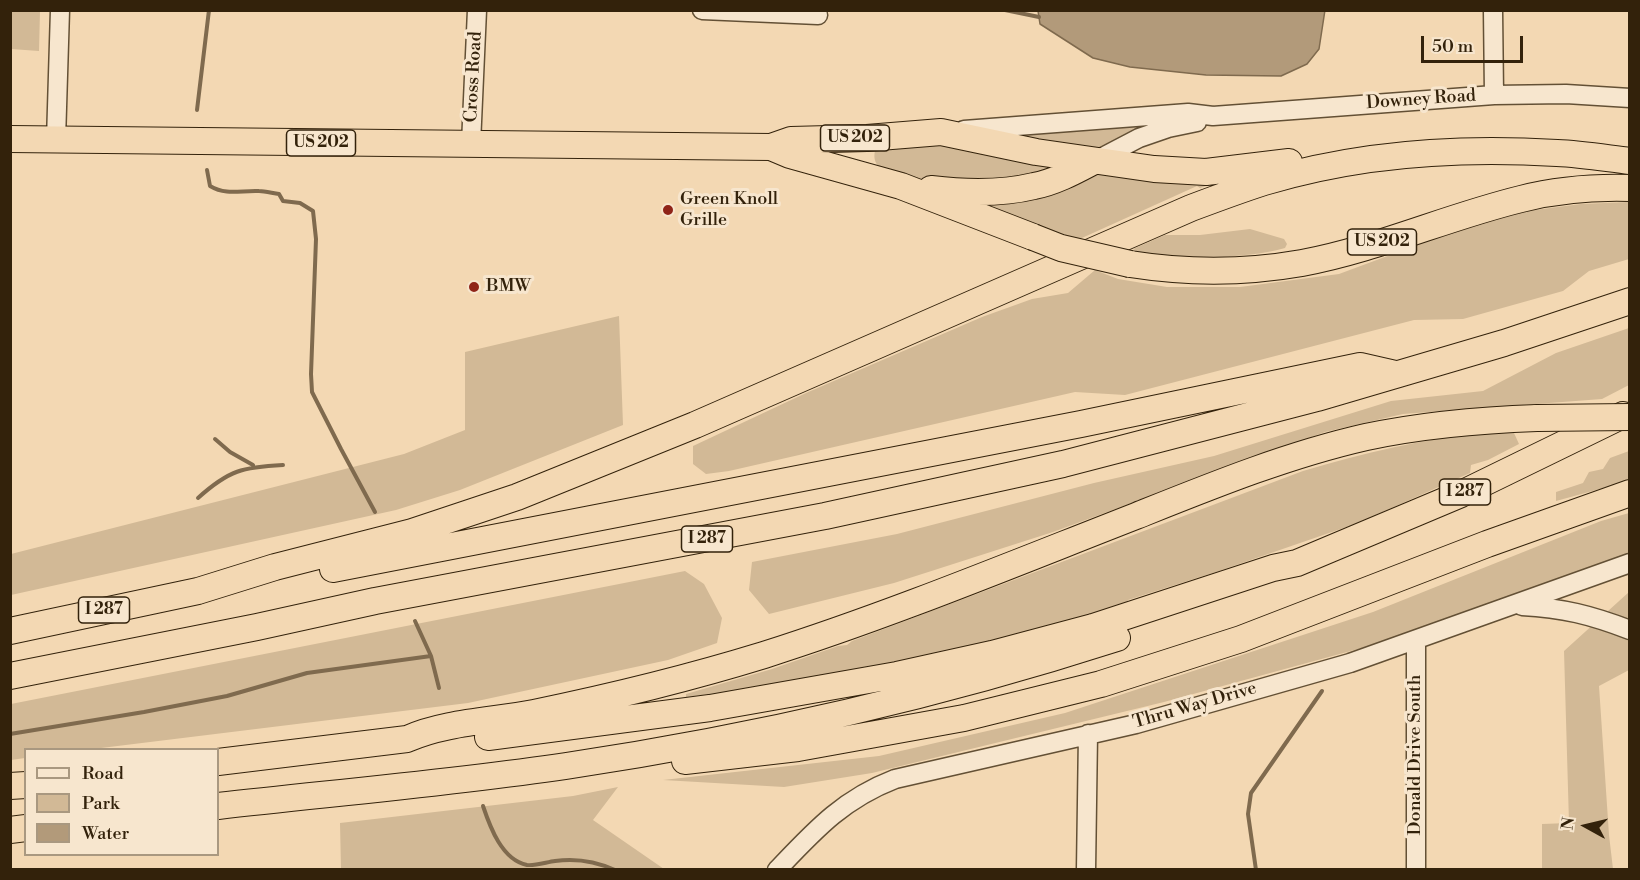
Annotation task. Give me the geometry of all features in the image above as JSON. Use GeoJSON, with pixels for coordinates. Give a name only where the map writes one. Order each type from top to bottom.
{"type":"FeatureCollection","features":[{"type":"Feature","properties":{"kind":"highway","name":"US 202"},"geometry":{"type":"LineString","coordinates":[[10,139],[771,147],[791,140],[867,138],[941,132],[1036,152],[1094,161],[1154,169],[1206,172],[1317,158],[1349,164],[1425,154],[1483,151],[1557,153],[1629,160]]}},
{"type":"Feature","properties":{"kind":"highway"},"geometry":{"type":"LineString","coordinates":[[867,138],[860,147],[858,155],[859,163],[867,175]]}},
{"type":"Feature","properties":{"kind":"highway","name":"US 202"},"geometry":{"type":"LineString","coordinates":[[771,147],[790,155],[901,186],[1060,248],[1158,269],[1233,271],[1303,263],[1349,252],[1521,199],[1577,190],[1629,188]]}},
{"type":"Feature","properties":{"kind":"highway"},"geometry":{"type":"LineString","coordinates":[[901,186],[975,192],[1025,188],[1064,177],[1094,161]]}},
{"type":"Feature","properties":{"kind":"highway"},"geometry":{"type":"LineString","coordinates":[[198,591],[275,567],[412,532],[535,490],[695,425],[1191,208],[1264,182],[1349,164]]}},
{"type":"Feature","properties":{"kind":"highway","name":"I 287"},"geometry":{"type":"LineString","coordinates":[[10,676],[409,595],[825,516],[1040,469],[1246,418],[1397,375],[1504,343],[1629,301]]}},
{"type":"Feature","properties":{"kind":"highway","name":"I 287"},"geometry":{"type":"LineString","coordinates":[[10,631],[198,591],[227,593],[375,560],[1071,426],[1360,366],[1397,375]]}},
{"type":"Feature","properties":{"kind":"highway","name":"I 287"},"geometry":{"type":"LineString","coordinates":[[219,762],[407,740],[429,744],[710,708],[897,675],[1054,638],[1163,606],[1273,568],[1297,564],[1461,494],[1629,412]]}},
{"type":"Feature","properties":{"kind":"highway"},"geometry":{"type":"LineString","coordinates":[[407,740],[426,731],[503,719],[576,704],[672,681],[767,654],[894,609],[1199,491],[1326,448],[1391,432],[1440,424],[1537,418],[1629,417]]}},
{"type":"Feature","properties":{"kind":"highway"},"geometry":{"type":"LineString","coordinates":[[565,766],[726,758],[798,748],[964,718],[1101,684],[1241,639],[1487,544],[1629,493]]}},
{"type":"Feature","properties":{"kind":"highway","name":"I 287"},"geometry":{"type":"LineString","coordinates":[[219,806],[565,766],[784,727],[894,702],[992,676],[1132,633],[1277,579],[1297,564]]}},
{"type":"Feature","properties":{"kind":"street"},"geometry":{"type":"LineString","coordinates":[[57,140],[60,10]]}},
{"type":"Feature","properties":{"kind":"street","name":"Cross Road"},"geometry":{"type":"LineString","coordinates":[[471,144],[477,10]]}},
{"type":"Feature","properties":{"kind":"street"},"geometry":{"type":"LineString","coordinates":[[702,10],[818,15]]}},
{"type":"Feature","properties":{"kind":"street"},"geometry":{"type":"LineString","coordinates":[[1492,10],[1494,95]]}},
{"type":"Feature","properties":{"kind":"street","name":"Downey Road"},"geometry":{"type":"LineString","coordinates":[[941,132],[1188,113],[1213,116],[1494,95],[1566,94],[1629,98]]}},
{"type":"Feature","properties":{"kind":"street","name":"Downey Road"},"geometry":{"type":"LineString","coordinates":[[1094,161],[1139,138],[1213,116]]}},
{"type":"Feature","properties":{"kind":"street","name":"Thru Way Drive"},"geometry":{"type":"LineString","coordinates":[[777,870],[808,837],[842,807],[876,786],[914,774],[1136,723],[1350,663],[1624,565]]}},
{"type":"Feature","properties":{"kind":"street"},"geometry":{"type":"LineString","coordinates":[[1511,606],[1549,607],[1584,613],[1629,630]]}},
{"type":"Feature","properties":{"kind":"street","name":"Donald Drive South"},"geometry":{"type":"LineString","coordinates":[[1416,640],[1416,870]]}},
{"type":"Feature","properties":{"kind":"street"},"geometry":{"type":"LineString","coordinates":[[1086,870],[1088,734]]}},
{"type":"Feature","properties":{"kind":"green space"},"geometry":{"type":"Polygon","coordinates":[[[10,11],[40,11],[39,51],[11,49],[10,11]]]}},
{"type":"Feature","properties":{"kind":"green space"},"geometry":{"type":"Polygon","coordinates":[[[1149,125],[1097,150],[994,134],[1149,125]]]}},
{"type":"Feature","properties":{"kind":"green space"},"geometry":{"type":"Polygon","coordinates":[[[916,144],[943,145],[1061,165],[1043,177],[1032,180],[940,181],[899,177],[884,171],[875,161],[876,148],[916,144]]]}},
{"type":"Feature","properties":{"kind":"green space"},"geometry":{"type":"Polygon","coordinates":[[[1108,173],[1212,184],[1200,188],[1197,186],[1073,242],[971,202],[1095,174],[1108,173]]]}},
{"type":"Feature","properties":{"kind":"green space"},"geometry":{"type":"Polygon","coordinates":[[[1629,202],[1629,259],[1589,271],[1563,291],[1463,319],[1414,320],[1125,395],[1075,392],[729,471],[706,474],[693,464],[693,446],[806,393],[982,317],[1032,299],[1068,293],[1095,270],[1118,279],[1167,287],[1240,287],[1339,274],[1436,238],[1527,211],[1581,204],[1629,202]]]}},
{"type":"Feature","properties":{"kind":"green space"},"geometry":{"type":"Polygon","coordinates":[[[1250,229],[1284,239],[1287,244],[1285,248],[1250,255],[1184,261],[1152,258],[1133,249],[1165,235],[1200,235],[1250,229]]]}},
{"type":"Feature","properties":{"kind":"green space"},"geometry":{"type":"Polygon","coordinates":[[[619,316],[623,425],[460,490],[396,510],[11,595],[11,554],[404,454],[465,430],[465,352],[619,316]]]}},
{"type":"Feature","properties":{"kind":"green space"},"geometry":{"type":"Polygon","coordinates":[[[1629,328],[1629,385],[1602,399],[1403,414],[1325,432],[1053,532],[894,583],[769,614],[749,590],[752,562],[897,534],[1094,483],[1214,456],[1391,401],[1483,391],[1556,353],[1629,328]]]}},
{"type":"Feature","properties":{"kind":"green space"},"geometry":{"type":"Polygon","coordinates":[[[1487,433],[1514,433],[1519,444],[1488,460],[1471,465],[1470,473],[1358,523],[1128,600],[1127,605],[1000,640],[915,660],[767,687],[686,697],[686,694],[847,645],[852,641],[1303,471],[1394,447],[1487,433]]]}},
{"type":"Feature","properties":{"kind":"green space"},"geometry":{"type":"Polygon","coordinates":[[[1629,451],[1629,481],[1556,501],[1556,492],[1583,483],[1589,472],[1603,469],[1610,458],[1629,451]]]}},
{"type":"Feature","properties":{"kind":"green space"},"geometry":{"type":"Polygon","coordinates":[[[1629,513],[1629,575],[1164,702],[872,773],[784,787],[663,780],[879,756],[1065,713],[1373,612],[1601,521],[1629,513]]]}},
{"type":"Feature","properties":{"kind":"green space"},"geometry":{"type":"Polygon","coordinates":[[[685,571],[704,584],[722,618],[717,643],[668,660],[468,703],[101,748],[24,748],[24,758],[11,760],[11,704],[685,571]]]}},
{"type":"Feature","properties":{"kind":"green space"},"geometry":{"type":"Polygon","coordinates":[[[1629,592],[1629,670],[1599,686],[1613,869],[1542,869],[1542,824],[1569,823],[1564,651],[1629,592]]]}},
{"type":"Feature","properties":{"kind":"green space"},"geometry":{"type":"Polygon","coordinates":[[[618,787],[593,820],[664,869],[341,869],[340,823],[573,796],[618,787]]]}},
{"type":"Feature","properties":{"kind":"water"},"geometry":{"type":"Polygon","coordinates":[[[1325,10],[1319,49],[1307,64],[1281,76],[1206,75],[1130,67],[1093,58],[1040,24],[1038,11],[1325,10]]]}},
{"type":"Feature","properties":{"kind":"waterway"},"geometry":{"type":"LineString","coordinates":[[197,110],[209,10]]}},
{"type":"Feature","properties":{"kind":"waterway"},"geometry":{"type":"LineString","coordinates":[[1005,10],[1039,17]]}},
{"type":"Feature","properties":{"kind":"waterway"},"geometry":{"type":"LineString","coordinates":[[207,170],[210,186],[216,189],[228,192],[261,191],[279,194],[283,201],[300,203],[313,211],[316,239],[312,392],[375,512]]}},
{"type":"Feature","properties":{"kind":"waterway"},"geometry":{"type":"LineString","coordinates":[[215,439],[230,452],[253,465]]}},
{"type":"Feature","properties":{"kind":"waterway"},"geometry":{"type":"LineString","coordinates":[[198,498],[219,481],[237,472],[257,467],[283,465]]}},
{"type":"Feature","properties":{"kind":"waterway"},"geometry":{"type":"LineString","coordinates":[[415,621],[431,656],[439,688]]}},
{"type":"Feature","properties":{"kind":"waterway"},"geometry":{"type":"LineString","coordinates":[[10,734],[227,696],[307,673],[431,656]]}},
{"type":"Feature","properties":{"kind":"waterway"},"geometry":{"type":"LineString","coordinates":[[1256,870],[1248,814],[1251,793],[1322,691]]}},
{"type":"Feature","properties":{"kind":"waterway"},"geometry":{"type":"LineString","coordinates":[[483,806],[498,842],[518,862],[530,865],[578,860],[593,862],[615,870]]}},
{"type":"Feature","properties":{"kind":"place","name":"Green Knoll Grille"},"geometry":{"type":"Point","coordinates":[668,210]}},
{"type":"Feature","properties":{"kind":"place","name":"BMW"},"geometry":{"type":"Point","coordinates":[474,287]}}]}
